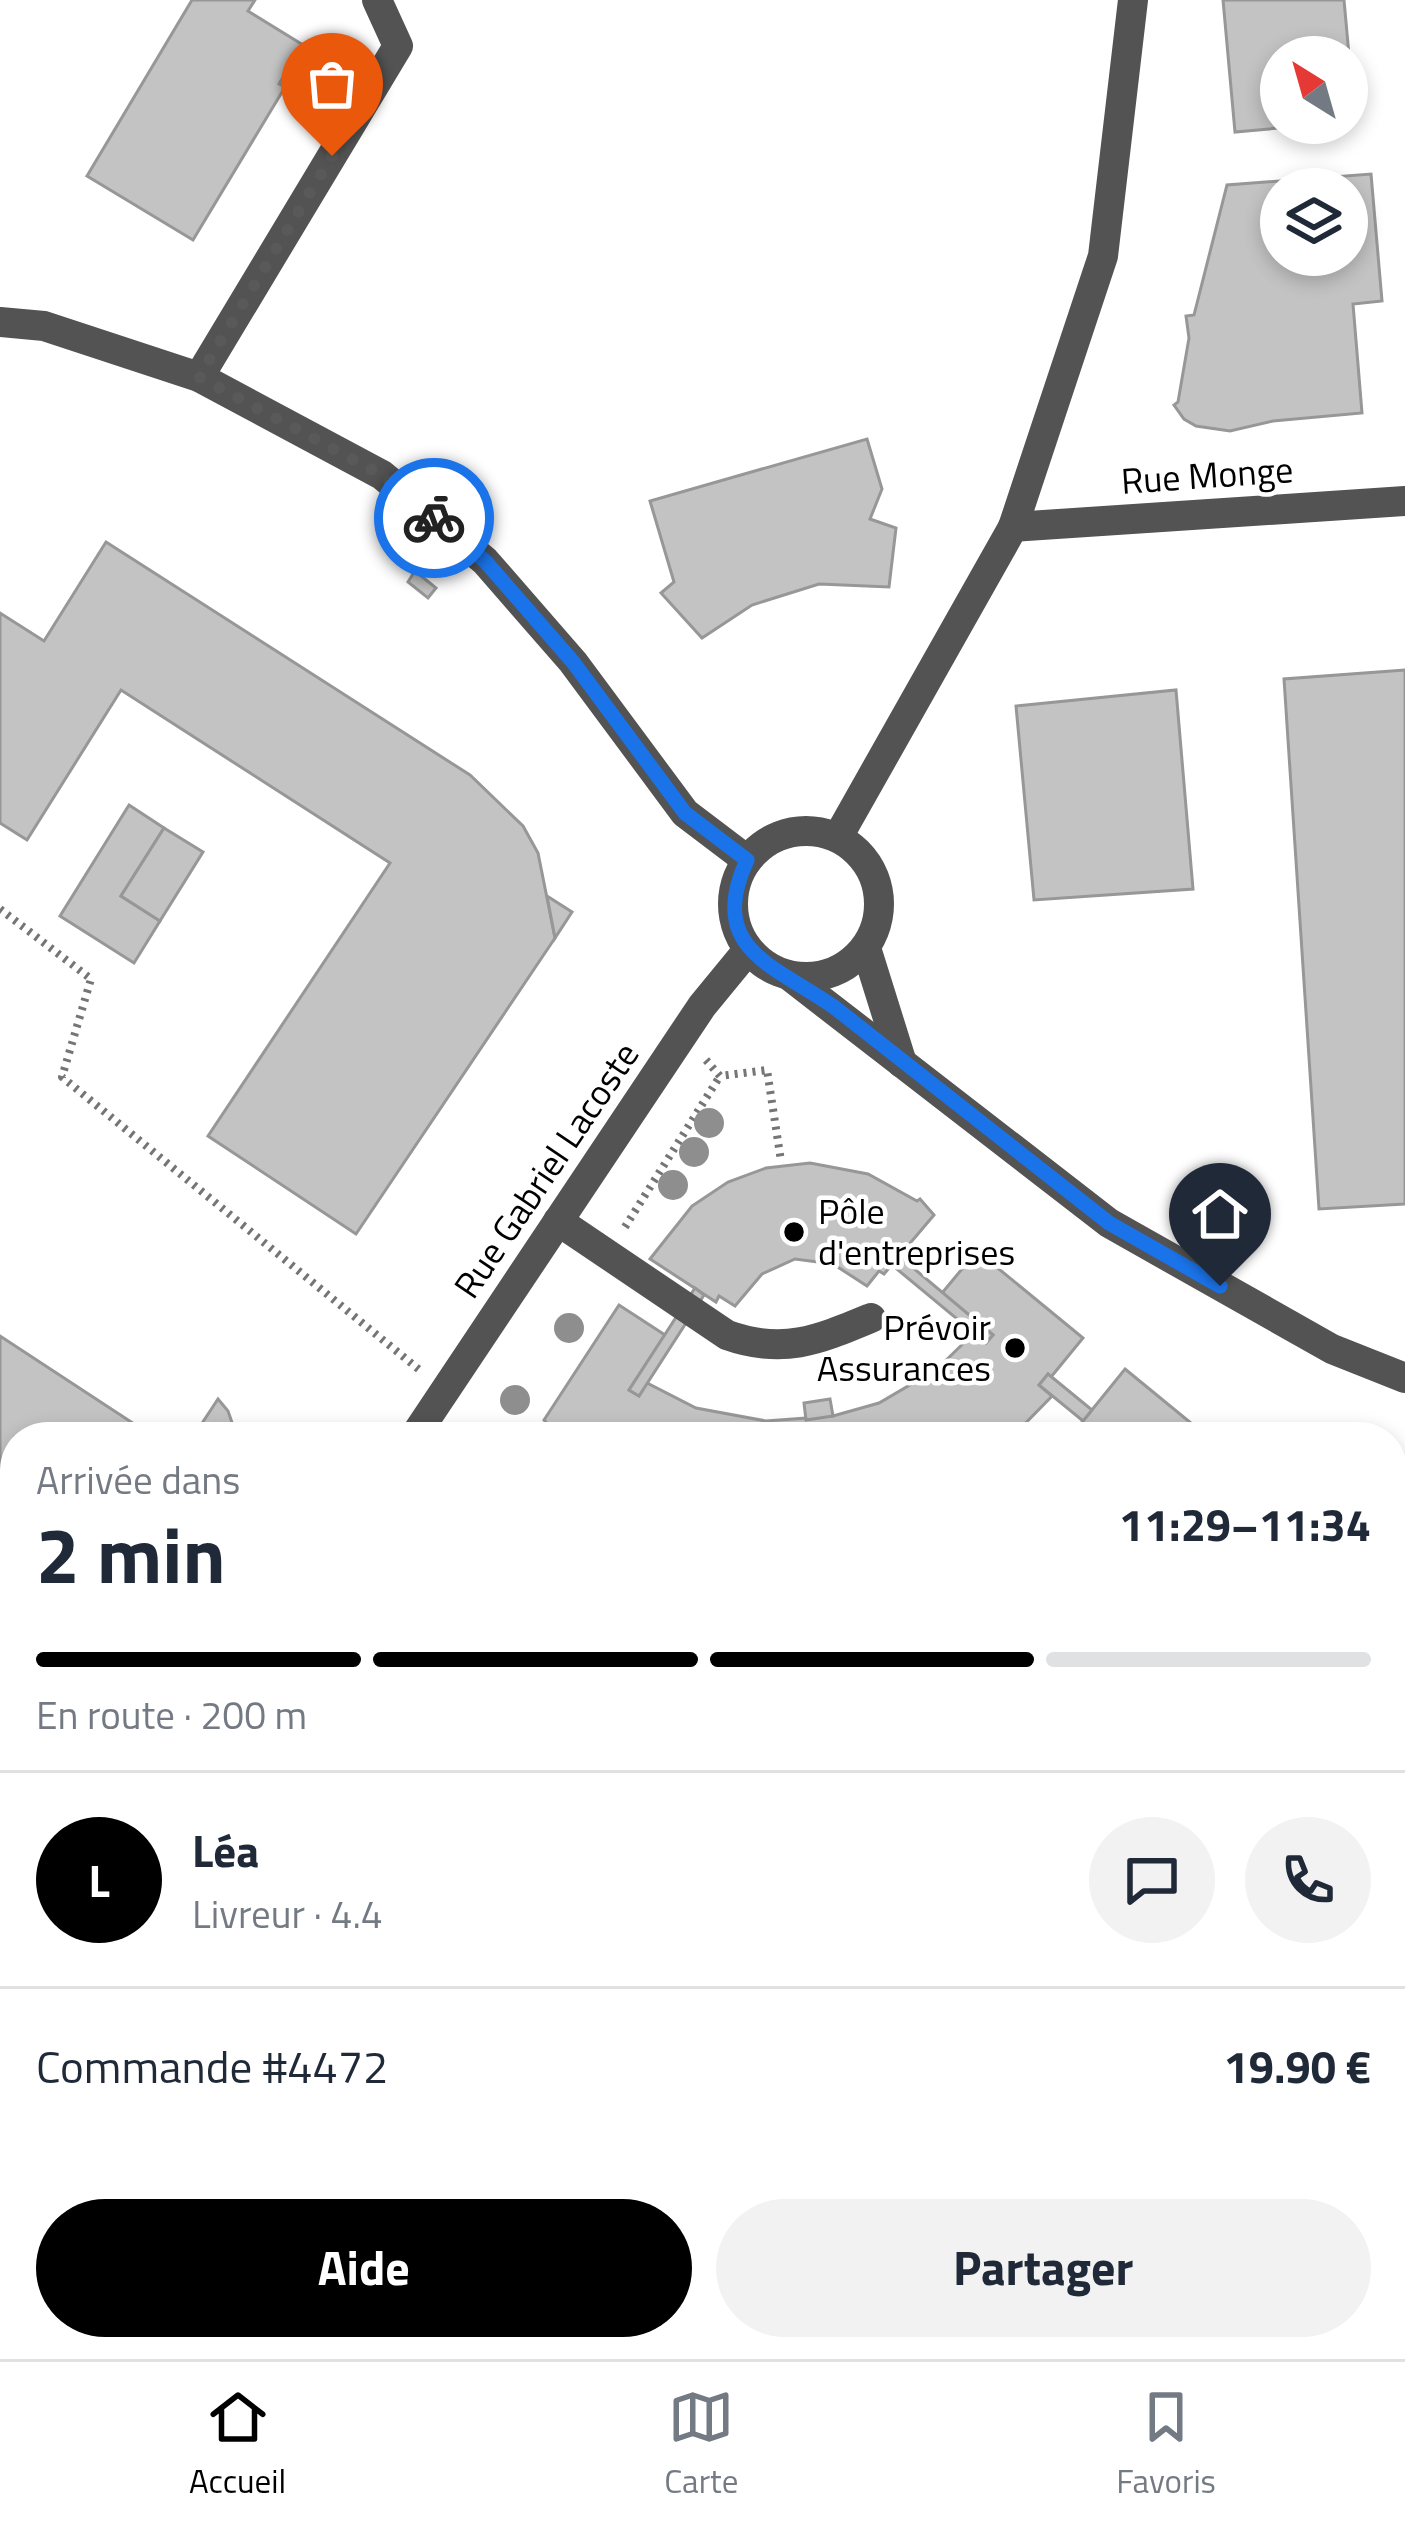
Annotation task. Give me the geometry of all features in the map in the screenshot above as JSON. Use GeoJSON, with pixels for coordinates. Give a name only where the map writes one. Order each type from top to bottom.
{"type":"FeatureCollection","features":[{"type":"Feature","properties":{"kind":"street"},"geometry":{"type":"LineString","coordinates":[[199,377],[398,46],[377,0]]}},
{"type":"Feature","properties":{"kind":"street"},"geometry":{"type":"LineString","coordinates":[[838,837],[1013,526],[1103,256],[1133,0]]}},
{"type":"Feature","properties":{"kind":"street"},"geometry":{"type":"LineString","coordinates":[[0,322],[44,326],[199,377],[382,475],[485,561],[573,662],[685,813],[747,860]]}},
{"type":"Feature","properties":{"kind":"street","name":"Rue Monge"},"geometry":{"type":"LineString","coordinates":[[1013,526],[1405,501]]}},
{"type":"Feature","properties":{"kind":"street"},"geometry":{"type":"LineString","coordinates":[[791,977],[817,977],[841,969],[866,948],[879,918],[878,885],[863,856],[838,837],[813,830],[788,832],[765,842],[747,860],[734,889],[734,921],[748,950],[767,967],[791,977],[1109,1223],[1331,1349],[1405,1378]]}},
{"type":"Feature","properties":{"kind":"street"},"geometry":{"type":"LineString","coordinates":[[866,948],[902,1064]]}},
{"type":"Feature","properties":{"kind":"street","name":"Rue Gabriel Lacoste"},"geometry":{"type":"LineString","coordinates":[[424,1422],[683,1035],[748,950]]}},
{"type":"Feature","properties":{"kind":"street"},"geometry":{"type":"LineString","coordinates":[[558,1220],[727,1335],[755,1345],[811,1343],[871,1318]]}},
{"type":"Feature","properties":{"kind":"path"},"geometry":{"type":"LineString","coordinates":[[0,910],[91,980],[62,1077],[445,1390]]}},
{"type":"Feature","properties":{"kind":"path"},"geometry":{"type":"LineString","coordinates":[[683,1035],[704,1050],[707,1064],[720,1076],[767,1070],[781,1161]]}},
{"type":"Feature","properties":{"kind":"path"},"geometry":{"type":"LineString","coordinates":[[608,1255],[720,1076]]}},
{"type":"Feature","properties":{"kind":"building"},"geometry":{"type":"Polygon","coordinates":[[[192,0],[255,0],[248,11],[308,48],[279,84],[285,87],[193,240],[87,176],[192,0]]]}},
{"type":"Feature","properties":{"kind":"building"},"geometry":{"type":"Polygon","coordinates":[[[1223,0],[1344,0],[1347,36],[1260,36],[1260,130],[1235,132],[1223,0]]]}},
{"type":"Feature","properties":{"kind":"building"},"geometry":{"type":"Polygon","coordinates":[[[1371,174],[1382,301],[1353,304],[1362,413],[1273,421],[1230,431],[1196,426],[1184,419],[1174,405],[1189,338],[1186,316],[1194,315],[1227,185],[1260,182],[1260,276],[1368,276],[1371,174]]]}},
{"type":"Feature","properties":{"kind":"building"},"geometry":{"type":"Polygon","coordinates":[[[867,439],[882,489],[870,519],[896,528],[889,587],[819,584],[752,605],[702,638],[661,593],[674,582],[650,501],[867,439]]]}},
{"type":"Feature","properties":{"kind":"building"},"geometry":{"type":"Polygon","coordinates":[[[106,542],[470,775],[523,826],[538,853],[555,938],[356,1234],[208,1136],[390,863],[121,690],[27,840],[0,823],[0,613],[44,641],[106,542]]]}},
{"type":"Feature","properties":{"kind":"building"},"geometry":{"type":"Polygon","coordinates":[[[415,571],[436,588],[428,598],[408,582],[415,571]]]}},
{"type":"Feature","properties":{"kind":"building"},"geometry":{"type":"Polygon","coordinates":[[[1405,670],[1405,1204],[1319,1209],[1284,679],[1405,670]]]}},
{"type":"Feature","properties":{"kind":"building"},"geometry":{"type":"Polygon","coordinates":[[[1176,690],[1193,889],[1034,900],[1016,706],[1176,690]]]}},
{"type":"Feature","properties":{"kind":"building"},"geometry":{"type":"Polygon","coordinates":[[[129,805],[164,828],[121,896],[160,921],[134,963],[60,916],[129,805]]]}},
{"type":"Feature","properties":{"kind":"building"},"geometry":{"type":"Polygon","coordinates":[[[164,828],[203,852],[160,921],[121,896],[164,828]]]}},
{"type":"Feature","properties":{"kind":"building"},"geometry":{"type":"Polygon","coordinates":[[[547,896],[572,912],[555,938],[547,896]]]}},
{"type":"Feature","properties":{"kind":"building","name":"Pôle d'entreprises"},"geometry":{"type":"Polygon","coordinates":[[[810,1163],[868,1174],[920,1199],[934,1215],[884,1274],[879,1271],[867,1286],[833,1264],[795,1259],[762,1274],[735,1306],[719,1296],[716,1302],[650,1259],[692,1206],[728,1182],[766,1168],[810,1163]]]}},
{"type":"Feature","properties":{"kind":"building"},"geometry":{"type":"Polygon","coordinates":[[[977,1251],[1083,1338],[1039,1385],[1052,1396],[1027,1422],[546,1422],[544,1420],[619,1305],[665,1335],[629,1390],[639,1396],[647,1383],[696,1408],[766,1421],[833,1416],[879,1403],[937,1369],[974,1333],[986,1343],[993,1335],[942,1293],[977,1251]]]}},
{"type":"Feature","properties":{"kind":"building"},"geometry":{"type":"Polygon","coordinates":[[[899,1256],[993,1335],[986,1343],[892,1265],[899,1256]]]}},
{"type":"Feature","properties":{"kind":"building"},"geometry":{"type":"Polygon","coordinates":[[[695,1288],[704,1295],[639,1396],[629,1390],[695,1288]]]}},
{"type":"Feature","properties":{"kind":"building"},"geometry":{"type":"Polygon","coordinates":[[[0,1336],[131,1422],[0,1422],[0,1336]]]}},
{"type":"Feature","properties":{"kind":"building"},"geometry":{"type":"Polygon","coordinates":[[[1125,1369],[1190,1422],[1082,1422],[1125,1369]]]}},
{"type":"Feature","properties":{"kind":"building"},"geometry":{"type":"Polygon","coordinates":[[[1048,1374],[1092,1410],[1083,1421],[1039,1385],[1048,1374]]]}},
{"type":"Feature","properties":{"kind":"building"},"geometry":{"type":"Polygon","coordinates":[[[218,1399],[232,1422],[203,1422],[218,1399]]]}},
{"type":"Feature","properties":{"kind":"building"},"geometry":{"type":"Polygon","coordinates":[[[830,1399],[833,1416],[806,1420],[804,1403],[830,1399]]]}},
{"type":"Feature","properties":{"kind":"way so far"},"geometry":{"type":"LineString","coordinates":[[332,156],[199,377],[382,475],[434,518]]}},
{"type":"Feature","properties":{"kind":"place","name":"Pôle d'entreprises"},"geometry":{"type":"Point","coordinates":[794,1232]}},
{"type":"Feature","properties":{"kind":"place","name":"Prévoir Assurances"},"geometry":{"type":"Point","coordinates":[1015,1348]}},
{"type":"Feature","properties":{"kind":"route"},"geometry":{"type":"LineString","coordinates":[[434,518],[485,561],[573,662],[685,813],[747,860],[734,889],[734,921],[748,950],[767,967],[791,977],[834,1007],[1109,1223],[1220,1286]]}}]}
